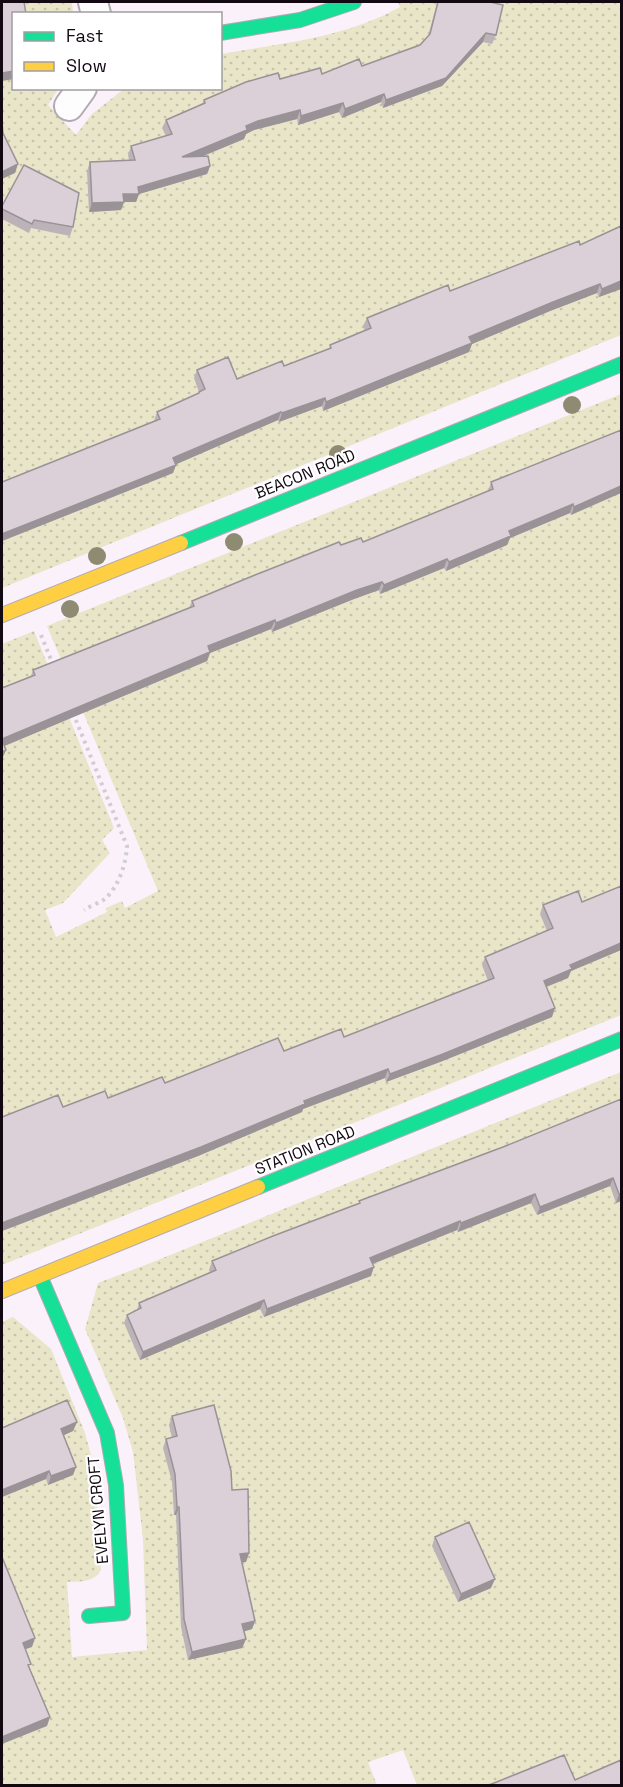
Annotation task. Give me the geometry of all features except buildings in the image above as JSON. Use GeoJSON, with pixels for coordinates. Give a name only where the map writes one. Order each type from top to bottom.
{"type":"FeatureCollection","features":[{"type":"Feature","properties":{"kind":"street"},"geometry":{"type":"LineString","coordinates":[[222,33],[300,20],[343,3]]}},
{"type":"Feature","properties":{"kind":"street","name":"BEACON ROAD"},"geometry":{"type":"LineString","coordinates":[[2,615],[621,364]]}},
{"type":"Feature","properties":{"kind":"street","name":"STATION ROAD"},"geometry":{"type":"LineString","coordinates":[[2,1291],[621,1040]]}},
{"type":"Feature","properties":{"kind":"street","name":"EVELYN CROFT"},"geometry":{"type":"LineString","coordinates":[[40,1276],[107,1433],[116,1485],[123,1613],[89,1616]]}},
{"type":"Feature","properties":{"kind":"path"},"geometry":{"type":"LineString","coordinates":[[29,604],[55,670]]}},
{"type":"Feature","properties":{"kind":"path"},"geometry":{"type":"LineString","coordinates":[[69,703],[127,846],[126,859],[118,881],[105,899],[84,910]]}},
{"type":"Feature","properties":{"kind":"shaded area"},"geometry":{"type":"Polygon","coordinates":[[[2,2],[72,2],[73,12],[12,12],[12,90],[57,90],[48,105],[76,135],[92,114],[123,90],[222,90],[222,54],[335,33],[400,7],[398,2],[621,2],[621,335],[2,588],[2,2]]]}},
{"type":"Feature","properties":{"kind":"shaded area"},"geometry":{"type":"Polygon","coordinates":[[[621,394],[621,1015],[2,1265],[2,644],[34,631],[114,828],[102,840],[110,853],[63,903],[45,910],[56,937],[107,912],[106,908],[122,901],[125,908],[158,891],[47,626],[621,394]]]}},
{"type":"Feature","properties":{"kind":"shaded area"},"geometry":{"type":"Polygon","coordinates":[[[621,1072],[621,1785],[417,1785],[403,1750],[368,1762],[377,1785],[2,1786],[2,1322],[13,1317],[51,1349],[85,1433],[96,1474],[101,1570],[91,1579],[67,1582],[72,1657],[147,1650],[143,1539],[133,1452],[123,1418],[85,1329],[98,1283],[621,1072]]]}},
{"type":"Feature","properties":{"kind":"traffic: fast"},"geometry":{"type":"LineString","coordinates":[[222,33],[300,20],[354,2]]}},
{"type":"Feature","properties":{"kind":"traffic: fast"},"geometry":{"type":"LineString","coordinates":[[181,543],[622,364]]}},
{"type":"Feature","properties":{"kind":"traffic: fast"},"geometry":{"type":"LineString","coordinates":[[258,1187],[622,1039]]}},
{"type":"Feature","properties":{"kind":"traffic: fast"},"geometry":{"type":"LineString","coordinates":[[40,1276],[107,1433],[116,1485],[123,1613],[89,1616]]}},
{"type":"Feature","properties":{"kind":"traffic: slow"},"geometry":{"type":"LineString","coordinates":[[2,615],[181,543]]}},
{"type":"Feature","properties":{"kind":"traffic: slow"},"geometry":{"type":"LineString","coordinates":[[2,1291],[258,1187]]}}]}
